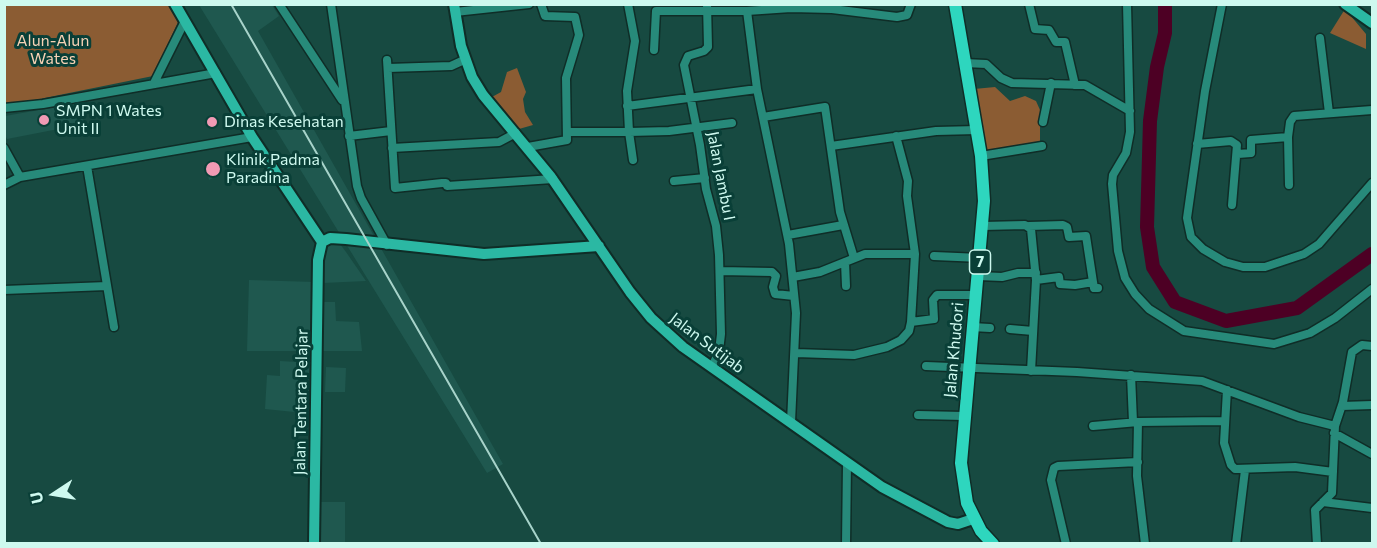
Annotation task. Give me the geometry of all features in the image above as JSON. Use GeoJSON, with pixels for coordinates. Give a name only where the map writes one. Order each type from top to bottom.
{"type":"FeatureCollection","features":[{"type":"Feature","properties":{"kind":"highway","name":"Jalan Khudori"},"geometry":{"type":"LineString","coordinates":[[955,4],[981,156],[983,226],[981,258],[972,327],[961,463],[967,503],[973,519]]}},
{"type":"Feature","properties":{"kind":"highway","name":"7"},"geometry":{"type":"LineString","coordinates":[[973,519],[993,543]]}},
{"type":"Feature","properties":{"kind":"main road"},"geometry":{"type":"LineString","coordinates":[[175,4],[252,138],[322,242],[330,238],[484,254],[599,246]]}},
{"type":"Feature","properties":{"kind":"main road"},"geometry":{"type":"LineString","coordinates":[[1346,4],[1372,23]]}},
{"type":"Feature","properties":{"kind":"main road","name":"Jalan Sutijab"},"geometry":{"type":"LineString","coordinates":[[455,8],[464,60],[483,95],[553,179],[630,292],[651,318],[712,367],[847,464],[910,504],[941,519],[958,524],[973,519]]}},
{"type":"Feature","properties":{"kind":"main road","name":"Jalan Tentara Pelajar"},"geometry":{"type":"LineString","coordinates":[[314,543],[318,260],[322,242]]}},
{"type":"Feature","properties":{"kind":"street"},"geometry":{"type":"LineString","coordinates":[[279,4],[344,103]]}},
{"type":"Feature","properties":{"kind":"street"},"geometry":{"type":"LineString","coordinates":[[331,4],[349,136],[361,198],[387,245]]}},
{"type":"Feature","properties":{"kind":"street"},"geometry":{"type":"LineString","coordinates":[[455,8],[529,4]]}},
{"type":"Feature","properties":{"kind":"street"},"geometry":{"type":"LineString","coordinates":[[528,147],[567,140],[566,78],[568,65],[578,43],[575,16],[545,16],[541,4]]}},
{"type":"Feature","properties":{"kind":"street"},"geometry":{"type":"LineString","coordinates":[[628,4],[635,41],[627,106],[633,160]]}},
{"type":"Feature","properties":{"kind":"street"},"geometry":{"type":"LineString","coordinates":[[654,50],[655,13],[669,7],[747,11],[791,6],[897,17],[907,15],[911,4]]}},
{"type":"Feature","properties":{"kind":"street"},"geometry":{"type":"LineString","coordinates":[[1029,4],[1035,29],[1049,30],[1056,42],[1065,42],[1075,84]]}},
{"type":"Feature","properties":{"kind":"street"},"geometry":{"type":"LineString","coordinates":[[1127,4],[1130,111],[1126,153],[1113,177],[1114,217],[1118,251],[1125,278],[1149,309],[1184,331],[1274,344],[1310,333],[1372,289]]}},
{"type":"Feature","properties":{"kind":"street"},"geometry":{"type":"LineString","coordinates":[[1222,4],[1205,91],[1187,218],[1191,237],[1218,258],[1243,267],[1265,267],[1305,254],[1319,244],[1372,183]]}},
{"type":"Feature","properties":{"kind":"street","name":"Jalan Jambu I"},"geometry":{"type":"LineString","coordinates":[[708,8],[708,47],[685,59],[689,99],[697,127],[716,225],[720,271],[721,334],[719,351],[712,367]]}},
{"type":"Feature","properties":{"kind":"street"},"geometry":{"type":"LineString","coordinates":[[747,11],[757,89],[788,235],[793,277],[796,353],[791,422]]}},
{"type":"Feature","properties":{"kind":"street"},"geometry":{"type":"LineString","coordinates":[[154,83],[185,21]]}},
{"type":"Feature","properties":{"kind":"street"},"geometry":{"type":"LineString","coordinates":[[1320,38],[1329,113]]}},
{"type":"Feature","properties":{"kind":"street"},"geometry":{"type":"LineString","coordinates":[[464,60],[451,66],[388,64],[395,188],[442,183],[448,186],[553,179]]}},
{"type":"Feature","properties":{"kind":"street"},"geometry":{"type":"LineString","coordinates":[[965,63],[986,64],[1007,81],[1075,84],[1098,91],[1130,111]]}},
{"type":"Feature","properties":{"kind":"street"},"geometry":{"type":"LineString","coordinates":[[4,108],[44,104],[216,73]]}},
{"type":"Feature","properties":{"kind":"street"},"geometry":{"type":"LineString","coordinates":[[1043,122],[1051,83]]}},
{"type":"Feature","properties":{"kind":"street"},"geometry":{"type":"LineString","coordinates":[[627,106],[757,89]]}},
{"type":"Feature","properties":{"kind":"street"},"geometry":{"type":"LineString","coordinates":[[763,117],[824,106],[843,225],[854,258]]}},
{"type":"Feature","properties":{"kind":"street"},"geometry":{"type":"LineString","coordinates":[[1289,185],[1288,137],[1290,122],[1294,116],[1372,110]]}},
{"type":"Feature","properties":{"kind":"street"},"geometry":{"type":"LineString","coordinates":[[567,132],[669,131],[732,123]]}},
{"type":"Feature","properties":{"kind":"street"},"geometry":{"type":"LineString","coordinates":[[831,146],[896,136],[976,130]]}},
{"type":"Feature","properties":{"kind":"street"},"geometry":{"type":"LineString","coordinates":[[349,136],[391,131]]}},
{"type":"Feature","properties":{"kind":"street"},"geometry":{"type":"LineString","coordinates":[[392,148],[499,142],[516,133]]}},
{"type":"Feature","properties":{"kind":"street"},"geometry":{"type":"LineString","coordinates":[[796,353],[845,356],[871,352],[901,340],[909,331],[915,255],[908,177],[896,136]]}},
{"type":"Feature","properties":{"kind":"street"},"geometry":{"type":"LineString","coordinates":[[1238,154],[1251,153],[1251,140],[1288,137]]}},
{"type":"Feature","properties":{"kind":"street"},"geometry":{"type":"LineString","coordinates":[[4,185],[20,177],[252,138]]}},
{"type":"Feature","properties":{"kind":"street"},"geometry":{"type":"LineString","coordinates":[[1197,144],[1235,142],[1238,154],[1232,206]]}},
{"type":"Feature","properties":{"kind":"street"},"geometry":{"type":"LineString","coordinates":[[981,156],[1042,146]]}},
{"type":"Feature","properties":{"kind":"street"},"geometry":{"type":"LineString","coordinates":[[4,148],[20,177]]}},
{"type":"Feature","properties":{"kind":"street"},"geometry":{"type":"LineString","coordinates":[[87,166],[114,327]]}},
{"type":"Feature","properties":{"kind":"street"},"geometry":{"type":"LineString","coordinates":[[674,181],[705,177]]}},
{"type":"Feature","properties":{"kind":"street"},"geometry":{"type":"LineString","coordinates":[[788,235],[843,225]]}},
{"type":"Feature","properties":{"kind":"street"},"geometry":{"type":"LineString","coordinates":[[978,276],[1059,277],[1060,284],[1095,285],[1086,236],[1069,237],[1067,227],[1063,225],[983,226]]}},
{"type":"Feature","properties":{"kind":"street"},"geometry":{"type":"LineString","coordinates":[[1029,226],[1036,277],[1031,370]]}},
{"type":"Feature","properties":{"kind":"street"},"geometry":{"type":"LineString","coordinates":[[793,277],[820,272],[854,258],[873,254],[915,255]]}},
{"type":"Feature","properties":{"kind":"street"},"geometry":{"type":"LineString","coordinates":[[934,256],[981,258]]}},
{"type":"Feature","properties":{"kind":"street"},"geometry":{"type":"LineString","coordinates":[[845,262],[846,286]]}},
{"type":"Feature","properties":{"kind":"street"},"geometry":{"type":"LineString","coordinates":[[720,271],[772,272],[776,276],[773,287],[775,294],[794,296]]}},
{"type":"Feature","properties":{"kind":"street"},"geometry":{"type":"LineString","coordinates":[[4,290],[107,286]]}},
{"type":"Feature","properties":{"kind":"street"},"geometry":{"type":"LineString","coordinates":[[911,322],[934,319],[933,300],[937,296],[976,295]]}},
{"type":"Feature","properties":{"kind":"street"},"geometry":{"type":"LineString","coordinates":[[972,327],[990,328]]}},
{"type":"Feature","properties":{"kind":"street"},"geometry":{"type":"LineString","coordinates":[[1010,330],[1033,331]]}},
{"type":"Feature","properties":{"kind":"street"},"geometry":{"type":"LineString","coordinates":[[1317,543],[1314,513],[1331,495],[1334,429],[1342,406],[1352,352],[1362,345],[1372,346]]}},
{"type":"Feature","properties":{"kind":"street"},"geometry":{"type":"LineString","coordinates":[[926,366],[1131,375],[1202,381],[1334,429],[1372,454]]}},
{"type":"Feature","properties":{"kind":"street"},"geometry":{"type":"LineString","coordinates":[[1131,375],[1144,543]]}},
{"type":"Feature","properties":{"kind":"street"},"geometry":{"type":"LineString","coordinates":[[1227,390],[1223,421],[1224,442],[1231,465],[1245,470],[1295,467],[1333,472]]}},
{"type":"Feature","properties":{"kind":"street"},"geometry":{"type":"LineString","coordinates":[[1342,406],[1372,405]]}},
{"type":"Feature","properties":{"kind":"street"},"geometry":{"type":"LineString","coordinates":[[918,415],[964,416]]}},
{"type":"Feature","properties":{"kind":"street"},"geometry":{"type":"LineString","coordinates":[[1093,426],[1136,422],[1223,421]]}},
{"type":"Feature","properties":{"kind":"street"},"geometry":{"type":"LineString","coordinates":[[1066,543],[1051,480],[1054,468],[1137,462]]}},
{"type":"Feature","properties":{"kind":"street"},"geometry":{"type":"LineString","coordinates":[[846,543],[847,464]]}},
{"type":"Feature","properties":{"kind":"street"},"geometry":{"type":"LineString","coordinates":[[1236,543],[1245,470]]}},
{"type":"Feature","properties":{"kind":"street"},"geometry":{"type":"LineString","coordinates":[[1323,501],[1372,508]]}},
{"type":"Feature","properties":{"kind":"shaded area"},"geometry":{"type":"Polygon","coordinates":[[[199,5],[272,5],[279,16],[258,31],[503,464],[487,473],[199,5]]]}},
{"type":"Feature","properties":{"kind":"shaded area","name":"SMPN 1 Wates Unit II"},"geometry":{"type":"Polygon","coordinates":[[[79,103],[84,124],[7,139],[5,135],[5,116],[79,103]]]}},
{"type":"Feature","properties":{"kind":"shaded area","name":"Klinik Padma Paradina"},"geometry":{"type":"Polygon","coordinates":[[[218,162],[220,174],[209,180],[206,164],[218,162]]]}},
{"type":"Feature","properties":{"kind":"shaded area"},"geometry":{"type":"Polygon","coordinates":[[[340,244],[366,281],[323,283],[324,249],[329,245],[340,244]]]}},
{"type":"Feature","properties":{"kind":"shaded area"},"geometry":{"type":"Polygon","coordinates":[[[249,280],[315,282],[314,351],[247,351],[249,280]]]}},
{"type":"Feature","properties":{"kind":"shaded area"},"geometry":{"type":"Polygon","coordinates":[[[322,302],[335,302],[336,321],[359,322],[362,351],[322,351],[322,302]]]}},
{"type":"Feature","properties":{"kind":"shaded area"},"geometry":{"type":"Polygon","coordinates":[[[280,361],[314,363],[314,414],[265,409],[267,375],[280,376],[280,361]]]}},
{"type":"Feature","properties":{"kind":"shaded area"},"geometry":{"type":"Polygon","coordinates":[[[326,367],[346,368],[345,392],[325,392],[326,367]]]}},
{"type":"Feature","properties":{"kind":"shaded area"},"geometry":{"type":"Polygon","coordinates":[[[319,502],[345,502],[345,543],[318,544],[319,502]]]}},
{"type":"Feature","properties":{"kind":"green space","name":"Alun-Alun Wates"},"geometry":{"type":"Polygon","coordinates":[[[4,5],[168,5],[178,22],[153,76],[5,106],[4,5]]]}},
{"type":"Feature","properties":{"kind":"green space"},"geometry":{"type":"Polygon","coordinates":[[[1345,9],[1366,34],[1366,49],[1330,33],[1345,9]]]}},
{"type":"Feature","properties":{"kind":"green space"},"geometry":{"type":"Polygon","coordinates":[[[517,68],[526,92],[523,99],[525,112],[533,125],[519,129],[492,97],[501,92],[507,72],[517,68]]]}},
{"type":"Feature","properties":{"kind":"green space"},"geometry":{"type":"Polygon","coordinates":[[[995,87],[1010,101],[1025,96],[1036,101],[1040,110],[1040,144],[985,154],[974,89],[995,87]]]}},
{"type":"Feature","properties":{"kind":"waterway"},"geometry":{"type":"LineString","coordinates":[[1165,4],[1165,33],[1157,67],[1150,121],[1147,227],[1153,267],[1175,302],[1226,321],[1297,308],[1372,254]]}},
{"type":"Feature","properties":{"kind":"railway"},"geometry":{"type":"LineString","coordinates":[[231,4],[541,544]]}},
{"type":"Feature","properties":{"kind":"place","name":"SMPN 1 Wates Unit II"},"geometry":{"type":"Point","coordinates":[44,120]}},
{"type":"Feature","properties":{"kind":"place","name":"Dinas Kesehatan"},"geometry":{"type":"Point","coordinates":[212,122]}},
{"type":"Feature","properties":{"kind":"place","name":"Klinik Padma Paradina"},"geometry":{"type":"Point","coordinates":[213,169]}}]}
